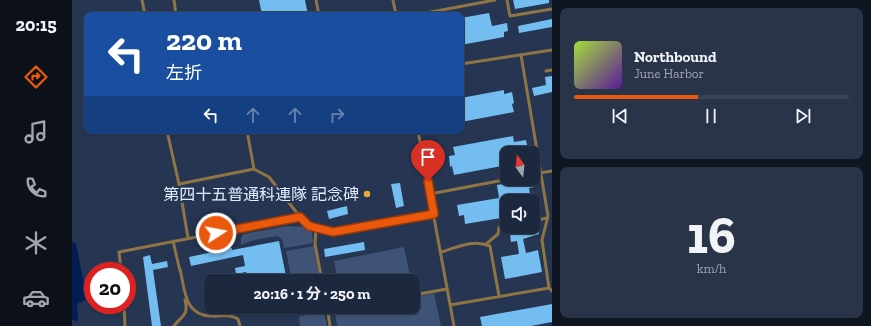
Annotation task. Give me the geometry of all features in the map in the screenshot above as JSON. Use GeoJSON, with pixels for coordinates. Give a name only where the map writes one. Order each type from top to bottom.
{"type":"FeatureCollection","features":[{"type":"Feature","properties":{"kind":"lane"},"geometry":{"type":"LineString","coordinates":[[142,0],[144,12]]}},
{"type":"Feature","properties":{"kind":"lane"},"geometry":{"type":"LineString","coordinates":[[174,0],[176,12]]}},
{"type":"Feature","properties":{"kind":"lane"},"geometry":{"type":"LineString","coordinates":[[316,0],[318,12]]}},
{"type":"Feature","properties":{"kind":"lane"},"geometry":{"type":"LineString","coordinates":[[393,0],[395,12]]}},
{"type":"Feature","properties":{"kind":"lane"},"geometry":{"type":"LineString","coordinates":[[431,12],[495,0]]}},
{"type":"Feature","properties":{"kind":"lane"},"geometry":{"type":"LineString","coordinates":[[507,0],[510,16],[552,9]]}},
{"type":"Feature","properties":{"kind":"lane"},"geometry":{"type":"LineString","coordinates":[[464,64],[552,50]]}},
{"type":"Feature","properties":{"kind":"lane"},"geometry":{"type":"LineString","coordinates":[[521,55],[547,218],[542,240],[549,288],[552,291]]}},
{"type":"Feature","properties":{"kind":"lane"},"geometry":{"type":"LineString","coordinates":[[546,71],[552,70]]}},
{"type":"Feature","properties":{"kind":"lane"},"geometry":{"type":"LineString","coordinates":[[168,134],[179,184],[188,238]]}},
{"type":"Feature","properties":{"kind":"lane"},"geometry":{"type":"LineString","coordinates":[[248,134],[254,169]]}},
{"type":"Feature","properties":{"kind":"lane"},"geometry":{"type":"LineString","coordinates":[[419,134],[454,326]]}},
{"type":"Feature","properties":{"kind":"lane"},"geometry":{"type":"LineString","coordinates":[[179,184],[254,169],[269,177],[300,217],[309,226],[316,229],[333,232],[434,214]]}},
{"type":"Feature","properties":{"kind":"lane"},"geometry":{"type":"LineString","coordinates":[[541,173],[552,171]]}},
{"type":"Feature","properties":{"kind":"lane"},"geometry":{"type":"LineString","coordinates":[[430,194],[500,181]]}},
{"type":"Feature","properties":{"kind":"lane"},"geometry":{"type":"LineString","coordinates":[[120,262],[119,252],[300,217]]}},
{"type":"Feature","properties":{"kind":"lane"},"geometry":{"type":"LineString","coordinates":[[540,220],[547,218]]}},
{"type":"Feature","properties":{"kind":"lane"},"geometry":{"type":"LineString","coordinates":[[486,244],[498,234],[500,227]]}},
{"type":"Feature","properties":{"kind":"lane"},"geometry":{"type":"LineString","coordinates":[[316,229],[315,244],[321,274]]}},
{"type":"Feature","properties":{"kind":"lane"},"geometry":{"type":"LineString","coordinates":[[173,241],[190,308],[196,314],[210,316],[230,315],[238,319],[240,326]]}},
{"type":"Feature","properties":{"kind":"lane"},"geometry":{"type":"LineString","coordinates":[[441,252],[466,244],[481,242],[490,246],[499,296]]}},
{"type":"Feature","properties":{"kind":"lane"},"geometry":{"type":"LineString","coordinates":[[174,326],[184,317],[186,311],[180,269]]}},
{"type":"Feature","properties":{"kind":"lane"},"geometry":{"type":"LineString","coordinates":[[450,305],[549,288]]}},
{"type":"Feature","properties":{"kind":"lane"},"geometry":{"type":"LineString","coordinates":[[420,294],[447,289]]}},
{"type":"Feature","properties":{"kind":"lane"},"geometry":{"type":"LineString","coordinates":[[124,314],[125,326]]}},
{"type":"Feature","properties":{"kind":"lane"},"geometry":{"type":"LineString","coordinates":[[328,314],[330,326]]}},
{"type":"Feature","properties":{"kind":"shaded area"},"geometry":{"type":"Polygon","coordinates":[[[287,226],[304,227],[312,232],[313,242],[310,244],[284,248],[282,239],[277,236],[254,240],[241,245],[241,238],[244,234],[287,226]]]}},
{"type":"Feature","properties":{"kind":"shaded area"},"geometry":{"type":"Polygon","coordinates":[[[314,246],[319,274],[291,274],[286,251],[314,246]]]}},
{"type":"Feature","properties":{"kind":"shaded area"},"geometry":{"type":"Polygon","coordinates":[[[404,247],[410,274],[337,274],[334,261],[404,247]]]}},
{"type":"Feature","properties":{"kind":"shaded area"},"geometry":{"type":"Polygon","coordinates":[[[434,293],[441,326],[337,326],[335,314],[420,314],[420,296],[434,293]]]}},
{"type":"Feature","properties":{"kind":"shaded area"},"geometry":{"type":"Polygon","coordinates":[[[324,314],[327,326],[300,326],[299,316],[324,314]]]}},
{"type":"Feature","properties":{"kind":"water"},"geometry":{"type":"Polygon","coordinates":[[[72,242],[76,244],[84,284],[84,300],[77,304],[78,321],[72,320],[72,242]]]}},
{"type":"Feature","properties":{"kind":"building"},"geometry":{"type":"Polygon","coordinates":[[[259,0],[305,0],[307,12],[275,12],[261,12],[259,0]]]}},
{"type":"Feature","properties":{"kind":"building"},"geometry":{"type":"Polygon","coordinates":[[[513,0],[549,0],[549,3],[515,9],[513,0]]]}},
{"type":"Feature","properties":{"kind":"building"},"geometry":{"type":"Polygon","coordinates":[[[489,13],[492,26],[507,23],[508,31],[504,32],[504,37],[464,44],[464,17],[489,13]]]}},
{"type":"Feature","properties":{"kind":"building"},"geometry":{"type":"Polygon","coordinates":[[[552,19],[552,27],[519,33],[518,26],[552,19]]]}},
{"type":"Feature","properties":{"kind":"building"},"geometry":{"type":"Polygon","coordinates":[[[552,76],[552,92],[534,96],[532,88],[546,85],[545,77],[552,76]]]}},
{"type":"Feature","properties":{"kind":"building"},"geometry":{"type":"Polygon","coordinates":[[[504,90],[504,94],[512,92],[514,112],[464,121],[464,97],[504,90]]]}},
{"type":"Feature","properties":{"kind":"building"},"geometry":{"type":"Polygon","coordinates":[[[513,136],[514,142],[526,140],[527,146],[500,146],[500,166],[454,175],[452,166],[450,167],[449,156],[455,155],[453,147],[513,136]]]}},
{"type":"Feature","properties":{"kind":"building"},"geometry":{"type":"Polygon","coordinates":[[[400,183],[404,206],[396,208],[391,184],[400,183]]]}},
{"type":"Feature","properties":{"kind":"building"},"geometry":{"type":"Polygon","coordinates":[[[497,185],[534,187],[529,188],[530,194],[500,194],[500,218],[465,224],[464,215],[459,216],[457,205],[499,198],[497,185]]]}},
{"type":"Feature","properties":{"kind":"building"},"geometry":{"type":"Polygon","coordinates":[[[347,206],[348,214],[329,219],[327,211],[347,206]]]}},
{"type":"Feature","properties":{"kind":"building"},"geometry":{"type":"Polygon","coordinates":[[[510,234],[539,234],[523,239],[526,253],[538,250],[542,272],[505,279],[501,257],[519,254],[517,241],[511,242],[510,234]]]}},
{"type":"Feature","properties":{"kind":"building"},"geometry":{"type":"Polygon","coordinates":[[[279,241],[286,274],[246,274],[246,272],[236,274],[235,268],[245,266],[243,255],[191,266],[189,257],[232,248],[232,250],[279,241]]]}},
{"type":"Feature","properties":{"kind":"building"},"geometry":{"type":"Polygon","coordinates":[[[364,242],[365,250],[325,257],[324,249],[364,242]]]}},
{"type":"Feature","properties":{"kind":"building"},"geometry":{"type":"Polygon","coordinates":[[[150,255],[152,264],[167,261],[168,267],[153,270],[161,326],[152,326],[143,257],[150,255]]]}},
{"type":"Feature","properties":{"kind":"building"},"geometry":{"type":"Polygon","coordinates":[[[552,304],[552,322],[531,326],[482,326],[480,317],[552,304]]]}},
{"type":"Feature","properties":{"kind":"place","name":"第四十五普通科連隊 記念碑"},"geometry":{"type":"Point","coordinates":[367,194]}},
{"type":"Feature","properties":{"kind":"route"},"geometry":{"type":"LineString","coordinates":[[216,233],[300,217],[309,226],[320,230],[333,232],[434,214],[428,181]]}}]}
